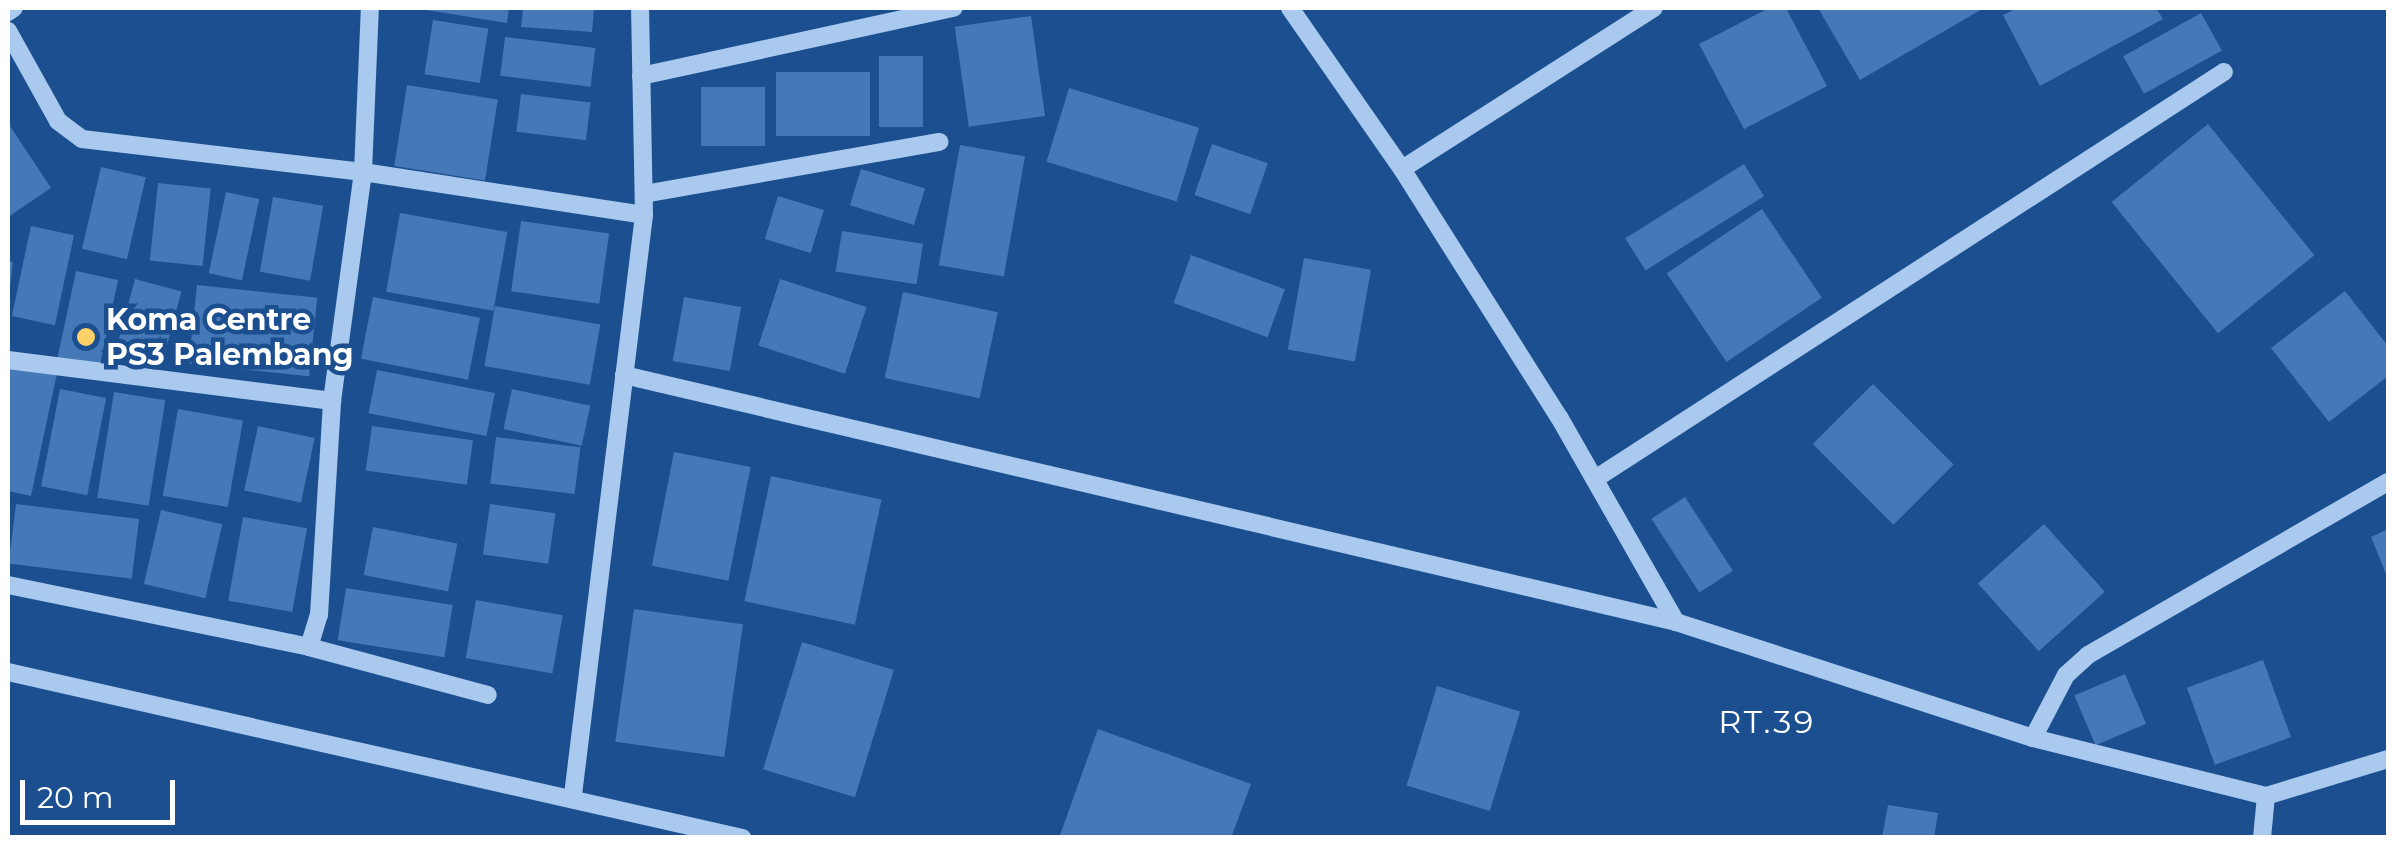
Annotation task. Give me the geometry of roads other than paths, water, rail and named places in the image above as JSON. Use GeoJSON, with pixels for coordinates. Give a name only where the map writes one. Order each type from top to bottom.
{"type":"FeatureCollection","features":[{"type":"Feature","properties":{"kind":"street"},"geometry":{"type":"LineString","coordinates":[[8,12],[14,8]]}},
{"type":"Feature","properties":{"kind":"street"},"geometry":{"type":"LineString","coordinates":[[310,647],[319,615],[332,401],[363,172],[370,8]]}},
{"type":"Feature","properties":{"kind":"street"},"geometry":{"type":"LineString","coordinates":[[573,795],[644,215],[640,8]]}},
{"type":"Feature","properties":{"kind":"street"},"geometry":{"type":"LineString","coordinates":[[641,76],[954,8]]}},
{"type":"Feature","properties":{"kind":"street"},"geometry":{"type":"LineString","coordinates":[[1290,8],[1402,168],[1595,479],[1676,622]]}},
{"type":"Feature","properties":{"kind":"street"},"geometry":{"type":"LineString","coordinates":[[1402,168],[1654,8]]}},
{"type":"Feature","properties":{"kind":"street"},"geometry":{"type":"LineString","coordinates":[[8,32],[58,121],[76,137],[363,172],[644,215]]}},
{"type":"Feature","properties":{"kind":"street"},"geometry":{"type":"LineString","coordinates":[[1595,479],[2224,72]]}},
{"type":"Feature","properties":{"kind":"street"},"geometry":{"type":"LineString","coordinates":[[644,194],[939,142]]}},
{"type":"Feature","properties":{"kind":"street"},"geometry":{"type":"LineString","coordinates":[[8,360],[332,401]]}},
{"type":"Feature","properties":{"kind":"street"},"geometry":{"type":"LineString","coordinates":[[624,375],[1676,622],[2033,738],[2266,796],[2388,758]]}},
{"type":"Feature","properties":{"kind":"street"},"geometry":{"type":"LineString","coordinates":[[2033,738],[2066,675],[2088,656],[2388,482]]}},
{"type":"Feature","properties":{"kind":"street"},"geometry":{"type":"LineString","coordinates":[[8,585],[310,647],[488,695]]}},
{"type":"Feature","properties":{"kind":"street"},"geometry":{"type":"LineString","coordinates":[[8,672],[573,795],[742,838]]}},
{"type":"Feature","properties":{"kind":"street"},"geometry":{"type":"LineString","coordinates":[[2262,838],[2266,796]]}},
{"type":"Feature","properties":{"kind":"place","name":"Koma Centre PS3 Palembang"},"geometry":{"type":"Point","coordinates":[86,337]}},
{"type":"Feature","properties":{"kind":"district","name":"RT.39"},"geometry":{"type":"Point","coordinates":[1767,722]}}]}
